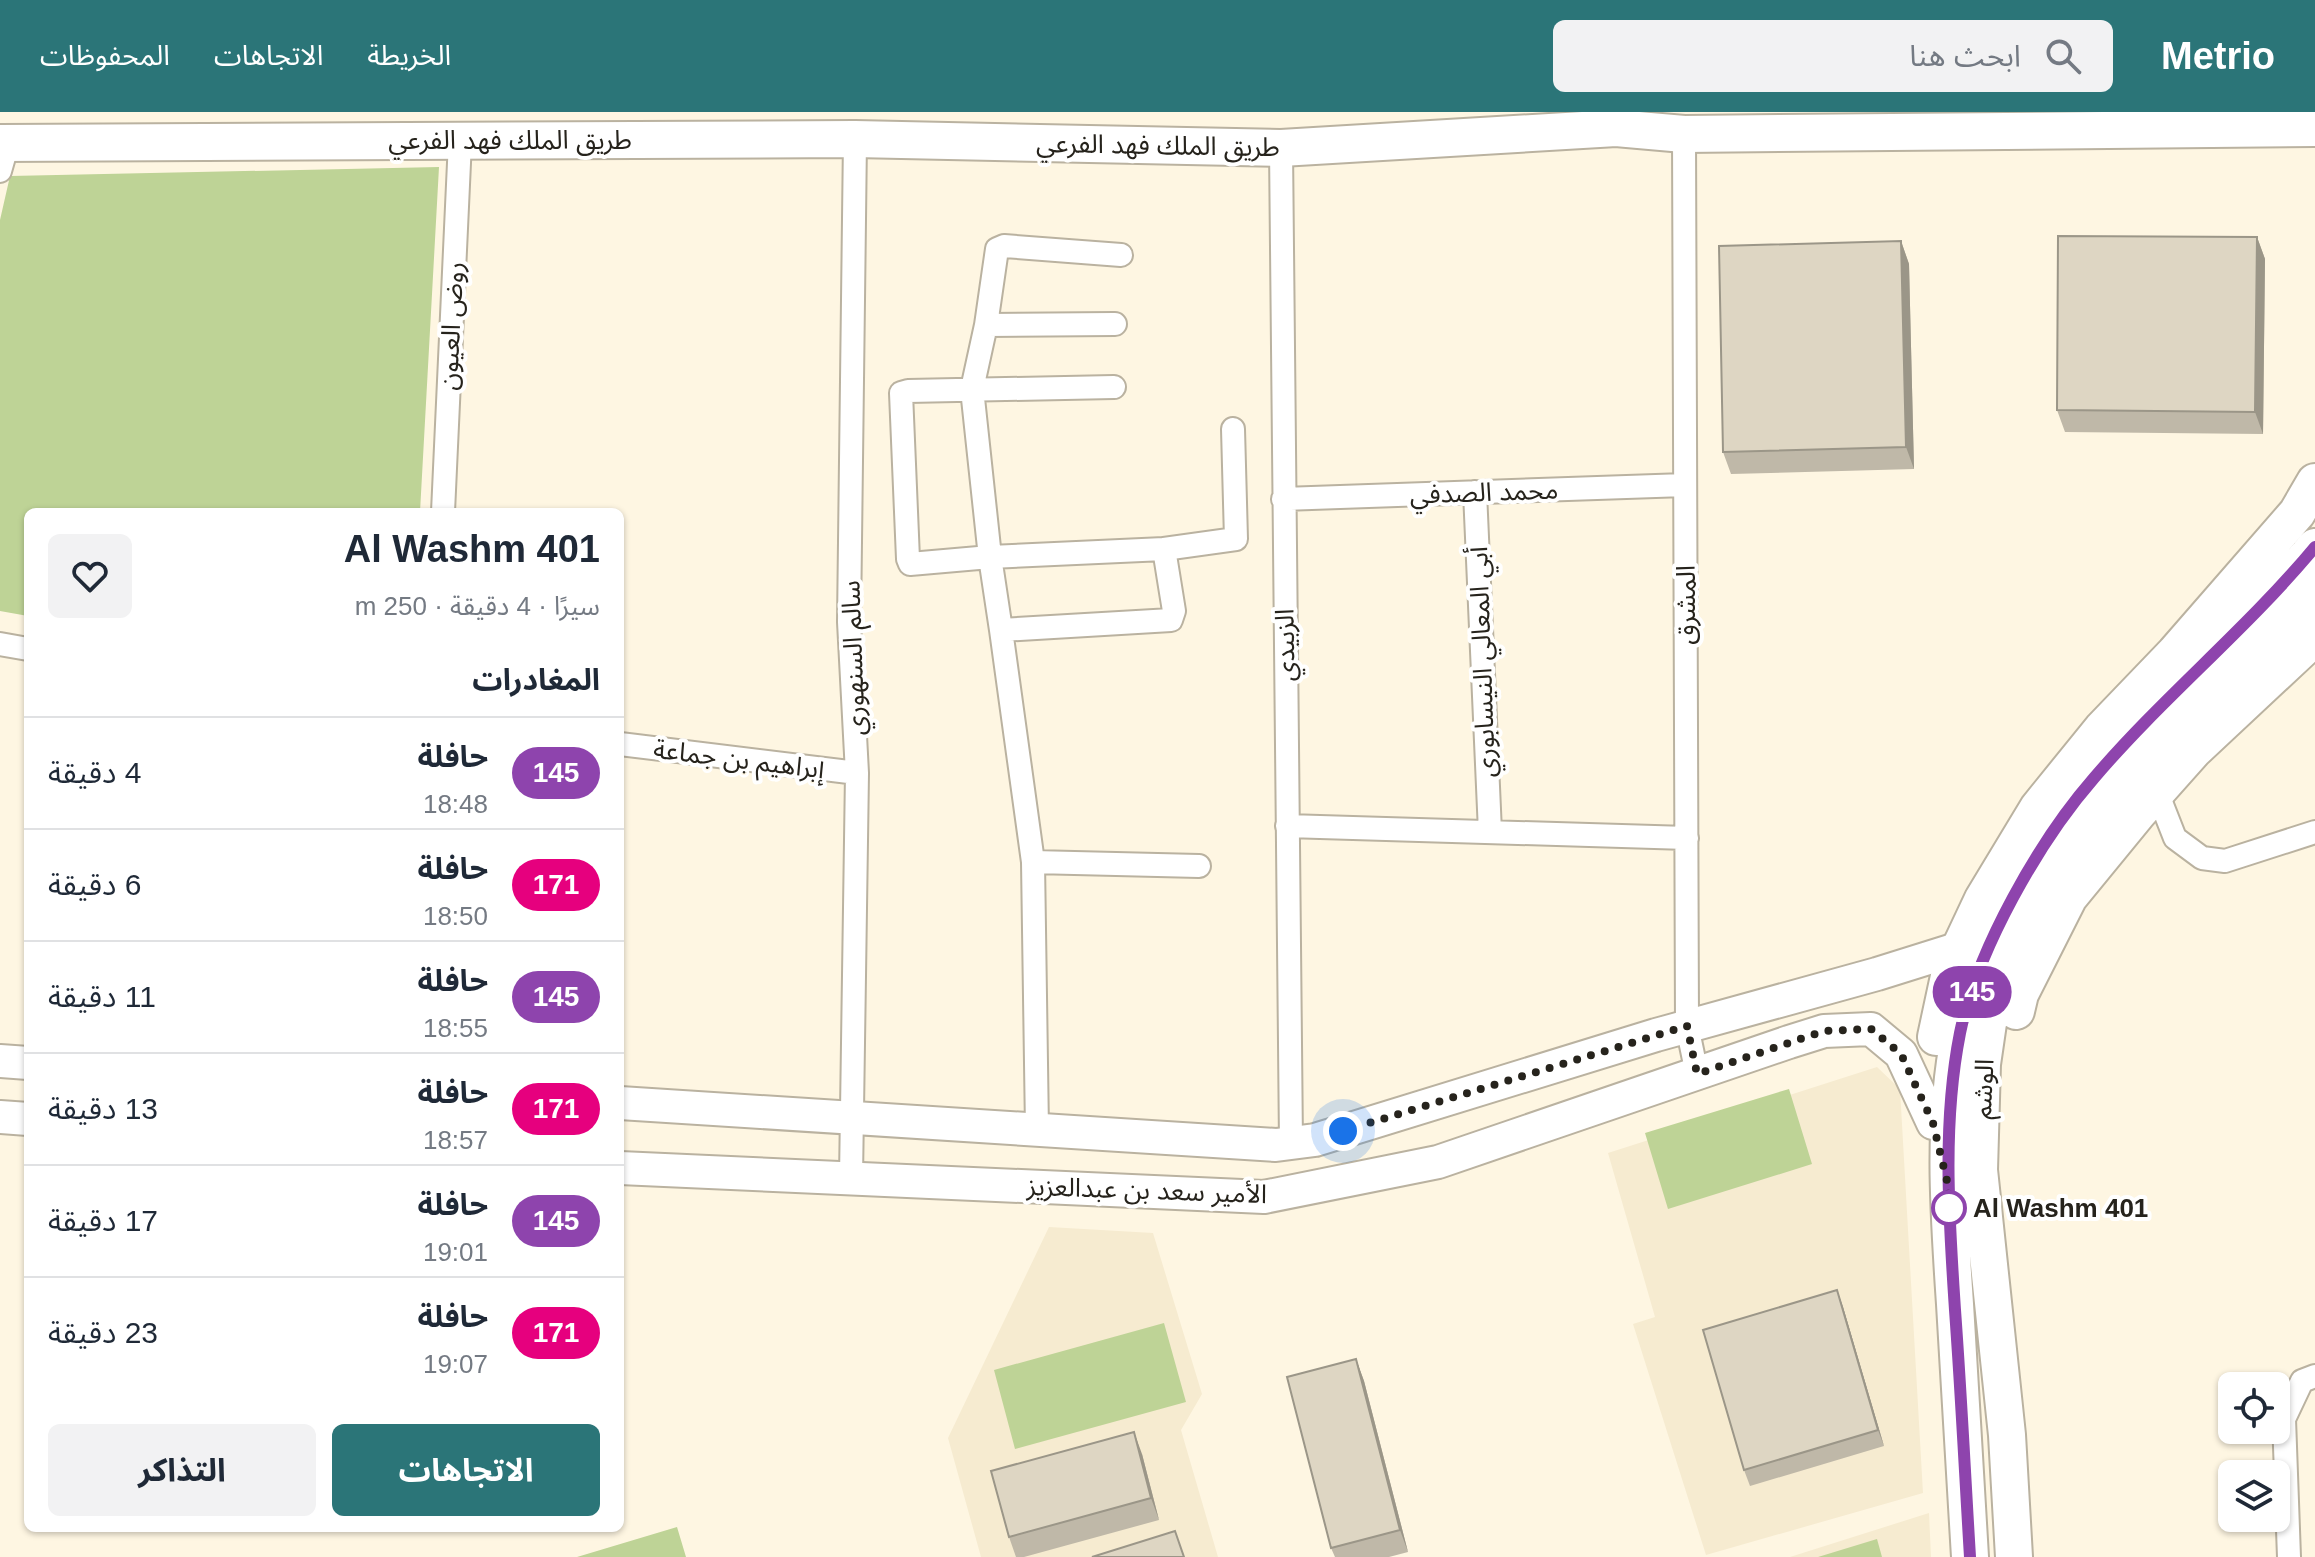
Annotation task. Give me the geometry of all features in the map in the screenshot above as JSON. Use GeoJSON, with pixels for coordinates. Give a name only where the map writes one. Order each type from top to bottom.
{"type":"FeatureCollection","features":[{"type":"Feature","properties":{"kind":"main road"},"geometry":{"type":"LineString","coordinates":[[1475,112],[1616,128]]}},
{"type":"Feature","properties":{"kind":"main road"},"geometry":{"type":"LineString","coordinates":[[2205,122],[2282,112]]}},
{"type":"Feature","properties":{"kind":"main road"},"geometry":{"type":"LineString","coordinates":[[2205,122],[2315,128]]}},
{"type":"Feature","properties":{"kind":"main road"},"geometry":{"type":"LineString","coordinates":[[2205,122],[2304,141],[2315,147]]}},
{"type":"Feature","properties":{"kind":"main road","name":"طريق الملك فهد الفرعي"},"geometry":{"type":"LineString","coordinates":[[3,153],[460,141],[855,139],[1281,148],[1616,128],[1684,134],[2071,131],[2205,122]]}},
{"type":"Feature","properties":{"kind":"main road"},"geometry":{"type":"LineString","coordinates":[[1948,1185],[1933,1123],[1935,1040],[1951,967],[1983,899],[2038,808],[2102,729],[2287,525],[2315,482]]}},
{"type":"Feature","properties":{"kind":"main road","name":"الوشم"},"geometry":{"type":"LineString","coordinates":[[1970,1557],[1948,1185],[1951,1100],[1960,1032],[1975,981],[1995,931],[2049,839],[2092,779],[2177,688],[2248,621],[2314,548]]}},
{"type":"Feature","properties":{"kind":"main road","name":"الوشم"},"geometry":{"type":"LineString","coordinates":[[2014,1557],[2007,1435],[1979,1170],[1982,1064],[1988,1023],[2015,945],[2035,907],[2101,819],[2158,750],[2289,622],[2315,592]]}},
{"type":"Feature","properties":{"kind":"main road"},"geometry":{"type":"LineString","coordinates":[[1989,1251],[2002,1076],[2020,994],[2069,897],[2194,750],[2315,637]]}},
{"type":"Feature","properties":{"kind":"main road"},"geometry":{"type":"LineString","coordinates":[[1947,1458],[1961,1397]]}},
{"type":"Feature","properties":{"kind":"street","name":"المشرق"},"geometry":{"type":"LineString","coordinates":[[1684,134],[1687,1026],[1697,1074]]}},
{"type":"Feature","properties":{"kind":"street","name":"سالم السنهوري"},"geometry":{"type":"LineString","coordinates":[[851,1178],[857,773],[849,622],[855,139]]}},
{"type":"Feature","properties":{"kind":"street","name":"روض العيون"},"geometry":{"type":"LineString","coordinates":[[443,508],[460,141]]}},
{"type":"Feature","properties":{"kind":"street","name":"الزبيدي"},"geometry":{"type":"LineString","coordinates":[[1281,148],[1291,1143]]}},
{"type":"Feature","properties":{"kind":"street"},"geometry":{"type":"LineString","coordinates":[[1037,1130],[1033,862],[990,557],[972,389],[986,325],[997,249],[1004,246],[1121,255]]}},
{"type":"Feature","properties":{"kind":"street"},"geometry":{"type":"LineString","coordinates":[[986,325],[1115,324]]}},
{"type":"Feature","properties":{"kind":"street"},"geometry":{"type":"LineString","coordinates":[[1114,387],[908,391],[901,395],[910,564],[1164,549],[1236,539],[1233,429]]}},
{"type":"Feature","properties":{"kind":"street","name":"محمد الصدفي"},"geometry":{"type":"LineString","coordinates":[[1283,499],[1685,485]]}},
{"type":"Feature","properties":{"kind":"street","name":"أبي المعالي النيسابوري"},"geometry":{"type":"LineString","coordinates":[[1475,492],[1490,832]]}},
{"type":"Feature","properties":{"kind":"street"},"geometry":{"type":"LineString","coordinates":[[1001,630],[1171,620],[1174,611],[1164,549]]}},
{"type":"Feature","properties":{"kind":"street"},"geometry":{"type":"LineString","coordinates":[[0,644],[24,648]]}},
{"type":"Feature","properties":{"kind":"street","name":"إبراهيم بن جماعة"},"geometry":{"type":"LineString","coordinates":[[624,744],[857,773]]}},
{"type":"Feature","properties":{"kind":"street"},"geometry":{"type":"LineString","coordinates":[[2157,792],[2175,838],[2202,858],[2225,861],[2315,832]]}},
{"type":"Feature","properties":{"kind":"street"},"geometry":{"type":"LineString","coordinates":[[1287,826],[1687,838]]}},
{"type":"Feature","properties":{"kind":"street"},"geometry":{"type":"LineString","coordinates":[[1033,862],[1199,866]]}},
{"type":"Feature","properties":{"kind":"street","name":"الأمير سعد بن عبدالعزيز"},"geometry":{"type":"LineString","coordinates":[[624,1103],[1276,1145],[1330,1135],[1687,1026],[1960,948]]}},
{"type":"Feature","properties":{"kind":"street","name":"الأمير سعد بن عبدالعزيز"},"geometry":{"type":"LineString","coordinates":[[624,1168],[1264,1197],[1438,1162],[1824,1031],[1871,1029],[1901,1054],[1933,1123]]}},
{"type":"Feature","properties":{"kind":"street"},"geometry":{"type":"LineString","coordinates":[[0,1061],[24,1063]]}},
{"type":"Feature","properties":{"kind":"street"},"geometry":{"type":"LineString","coordinates":[[0,1117],[24,1119]]}},
{"type":"Feature","properties":{"kind":"street"},"geometry":{"type":"LineString","coordinates":[[2289,1557],[2284,1419],[2302,1381],[2315,1376]]}},
{"type":"Feature","properties":{"kind":"shaded area"},"geometry":{"type":"Polygon","coordinates":[[[1877,1067],[1900,1089],[1923,1493],[1706,1555],[1633,1324],[1655,1317],[1608,1153],[1877,1067]]]}},
{"type":"Feature","properties":{"kind":"shaded area"},"geometry":{"type":"Polygon","coordinates":[[[1049,1227],[1153,1233],[1202,1394],[1181,1430],[1218,1557],[981,1557],[948,1438],[1049,1227]]]}},
{"type":"Feature","properties":{"kind":"shaded area"},"geometry":{"type":"Polygon","coordinates":[[[1929,1513],[1931,1557],[1790,1557],[1929,1513]]]}},
{"type":"Feature","properties":{"kind":"green space"},"geometry":{"type":"Polygon","coordinates":[[[439,167],[420,508],[24,508],[24,615],[0,611],[0,220],[10,176],[439,167]]]}},
{"type":"Feature","properties":{"kind":"green space"},"geometry":{"type":"Polygon","coordinates":[[[1789,1089],[1812,1164],[1668,1209],[1645,1133],[1789,1089]]]}},
{"type":"Feature","properties":{"kind":"green space"},"geometry":{"type":"Polygon","coordinates":[[[1164,1323],[1186,1402],[1015,1449],[994,1370],[1164,1323]]]}},
{"type":"Feature","properties":{"kind":"green space"},"geometry":{"type":"Polygon","coordinates":[[[677,1527],[686,1557],[577,1557],[677,1527]]]}},
{"type":"Feature","properties":{"kind":"green space"},"geometry":{"type":"Polygon","coordinates":[[[1877,1539],[1882,1557],[1818,1557],[1877,1539]]]}},
{"type":"Feature","properties":{"kind":"building"},"geometry":{"type":"Polygon","coordinates":[[[2058,236],[2257,237],[2255,412],[2057,410],[2058,236]]]}},
{"type":"Feature","properties":{"kind":"building"},"geometry":{"type":"Polygon","coordinates":[[[1901,241],[1906,447],[1723,452],[1719,246],[1901,241]]]}},
{"type":"Feature","properties":{"kind":"building"},"geometry":{"type":"Polygon","coordinates":[[[1837,1290],[1878,1430],[1744,1470],[1703,1330],[1837,1290]]]}},
{"type":"Feature","properties":{"kind":"building"},"geometry":{"type":"Polygon","coordinates":[[[1356,1359],[1400,1530],[1331,1548],[1287,1377],[1356,1359]]]}},
{"type":"Feature","properties":{"kind":"building"},"geometry":{"type":"Polygon","coordinates":[[[1134,1432],[1151,1498],[1009,1537],[991,1471],[1134,1432]]]}},
{"type":"Feature","properties":{"kind":"building"},"geometry":{"type":"Polygon","coordinates":[[[1175,1531],[1184,1557],[1092,1557],[1175,1531]]]}},
{"type":"Feature","properties":{"kind":"bus line","name":"145"},"geometry":{"type":"LineString","coordinates":[[1970,1557],[1948,1185],[1951,1100],[1960,1032],[1975,981],[1995,931],[2049,839],[2092,779],[2177,688],[2248,621],[2315,547]]}},
{"type":"Feature","properties":{"kind":"place","name":"Al Washm 401"},"geometry":{"type":"Point","coordinates":[1949,1208]}},
{"type":"Feature","properties":{"kind":"route"},"geometry":{"type":"LineString","coordinates":[[1343,1131],[1687,1026],[1697,1074],[1824,1031],[1871,1029],[1901,1054],[1933,1123],[1948,1185],[1949,1211],[1949,1208]]}}]}
